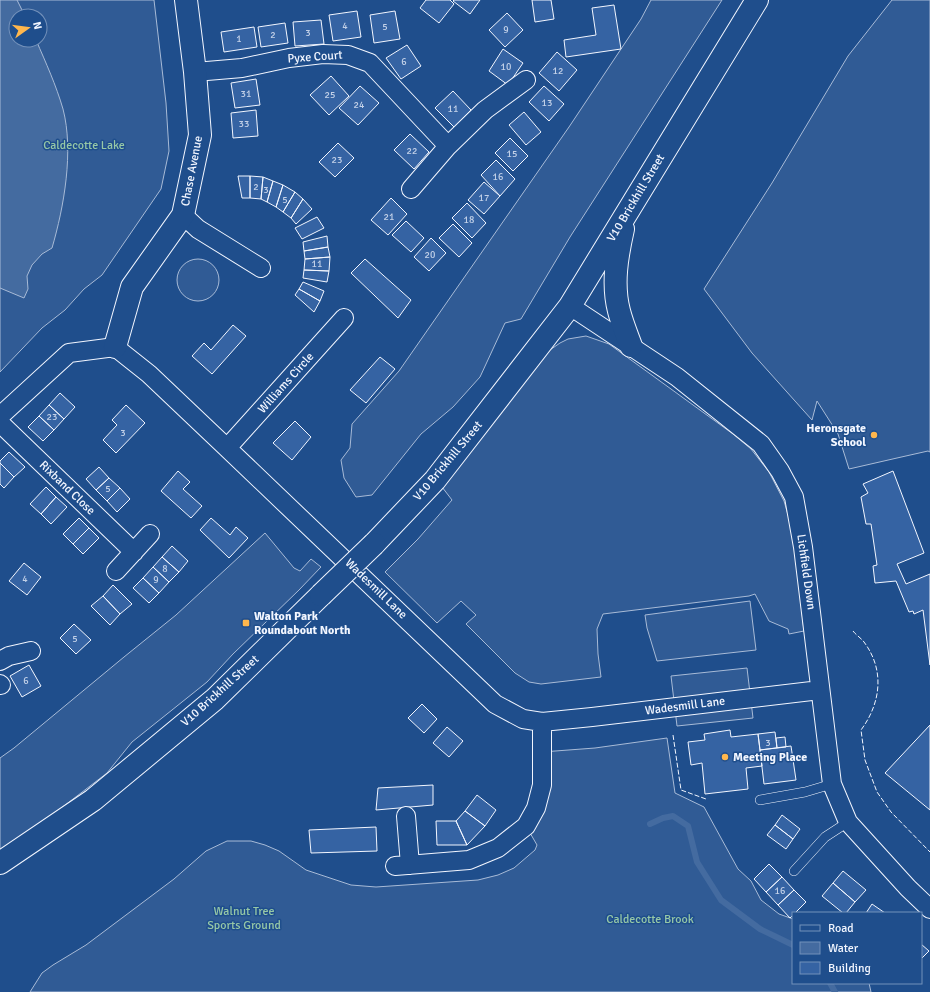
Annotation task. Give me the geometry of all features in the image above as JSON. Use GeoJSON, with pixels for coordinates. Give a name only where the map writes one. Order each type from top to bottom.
{"type":"FeatureCollection","features":[{"type":"Feature","properties":{"kind":"street","name":"Chase Avenue"},"geometry":{"type":"LineString","coordinates":[[115,347],[132,287],[183,215],[200,135],[195,72],[186,0]]}},
{"type":"Feature","properties":{"kind":"street","name":"V10 Brickhill Street"},"geometry":{"type":"LineString","coordinates":[[0,863],[94,800],[215,699],[374,544],[435,480],[570,306],[757,0]]}},
{"type":"Feature","properties":{"kind":"street","name":"Pyxe Court"},"geometry":{"type":"LineString","coordinates":[[195,72],[242,68],[296,57],[323,54],[348,55],[370,63],[448,146]]}},
{"type":"Feature","properties":{"kind":"street"},"geometry":{"type":"LineString","coordinates":[[411,189],[448,146],[485,110],[526,80]]}},
{"type":"Feature","properties":{"kind":"street"},"geometry":{"type":"LineString","coordinates":[[627,212],[618,251],[615,277],[619,311],[631,346]]}},
{"type":"Feature","properties":{"kind":"street"},"geometry":{"type":"LineString","coordinates":[[183,215],[198,229],[261,268]]}},
{"type":"Feature","properties":{"kind":"street","name":"Lichfield Down"},"geometry":{"type":"LineString","coordinates":[[570,306],[677,377],[761,444],[780,471],[794,497],[803,547],[832,784],[848,822],[908,888],[930,909]]}},
{"type":"Feature","properties":{"kind":"street","name":"Williams Circle"},"geometry":{"type":"LineString","coordinates":[[227,448],[344,318]]}},
{"type":"Feature","properties":{"kind":"street"},"geometry":{"type":"LineString","coordinates":[[0,416],[69,352],[115,347]]}},
{"type":"Feature","properties":{"kind":"street","name":"Wadesmill Lane"},"geometry":{"type":"LineString","coordinates":[[115,347],[149,374],[495,704],[522,719],[542,722],[820,690]]}},
{"type":"Feature","properties":{"kind":"street","name":"Rixband Close"},"geometry":{"type":"LineString","coordinates":[[0,423],[134,552]]}},
{"type":"Feature","properties":{"kind":"street"},"geometry":{"type":"LineString","coordinates":[[116,571],[150,534]]}},
{"type":"Feature","properties":{"kind":"street"},"geometry":{"type":"LineString","coordinates":[[0,661],[9,656],[31,650]]}},
{"type":"Feature","properties":{"kind":"street"},"geometry":{"type":"LineString","coordinates":[[406,816],[402,866],[469,860],[498,848],[526,826],[536,808],[542,785],[542,722]]}},
{"type":"Feature","properties":{"kind":"lane"},"geometry":{"type":"LineString","coordinates":[[760,800],[805,792],[832,784]]}},
{"type":"Feature","properties":{"kind":"lane"},"geometry":{"type":"LineString","coordinates":[[794,871],[825,837],[848,822]]}},
{"type":"Feature","properties":{"kind":"shaded area","name":"Caldecotte Lake"},"geometry":{"type":"Polygon","coordinates":[[[0,0],[154,0],[166,103],[169,151],[161,189],[102,275],[84,289],[65,310],[42,328],[0,372],[0,0]]]}},
{"type":"Feature","properties":{"kind":"shaded area"},"geometry":{"type":"Polygon","coordinates":[[[651,0],[722,0],[570,237],[521,319],[505,323],[480,377],[453,407],[421,434],[372,495],[356,497],[344,478],[341,460],[350,448],[352,424],[399,371],[569,127],[641,19],[651,0]]]}},
{"type":"Feature","properties":{"kind":"shaded area","name":"Heronsgate School"},"geometry":{"type":"Polygon","coordinates":[[[892,0],[930,0],[930,452],[928,451],[849,469],[838,434],[817,401],[812,420],[752,353],[704,289],[772,183],[848,56],[892,0]]]}},
{"type":"Feature","properties":{"kind":"shaded area"},"geometry":{"type":"Polygon","coordinates":[[[198,259],[213,265],[219,280],[213,295],[198,301],[183,295],[177,280],[183,265],[198,259]]]}},
{"type":"Feature","properties":{"kind":"shaded area"},"geometry":{"type":"Polygon","coordinates":[[[586,336],[609,344],[733,434],[751,449],[769,472],[784,501],[791,525],[804,631],[789,634],[788,629],[769,621],[755,594],[749,596],[603,614],[597,629],[601,677],[541,684],[529,682],[515,673],[466,624],[476,615],[461,601],[437,623],[385,572],[418,539],[452,500],[442,487],[544,354],[568,339],[586,336]]]}},
{"type":"Feature","properties":{"kind":"shaded area"},"geometry":{"type":"Polygon","coordinates":[[[265,533],[294,568],[300,571],[311,559],[321,567],[233,654],[207,682],[132,742],[107,773],[60,809],[0,850],[0,758],[176,615],[265,533]]]}},
{"type":"Feature","properties":{"kind":"shaded area"},"geometry":{"type":"Polygon","coordinates":[[[750,601],[756,650],[657,661],[647,628],[645,615],[750,601]]]}},
{"type":"Feature","properties":{"kind":"shaded area"},"geometry":{"type":"Polygon","coordinates":[[[747,668],[753,718],[677,726],[671,676],[747,668]]]}},
{"type":"Feature","properties":{"kind":"shaded area"},"geometry":{"type":"Polygon","coordinates":[[[667,738],[675,793],[704,807],[738,869],[751,881],[761,900],[779,914],[792,919],[792,984],[869,984],[871,992],[30,992],[42,973],[86,945],[174,879],[206,851],[227,841],[251,841],[265,845],[279,851],[306,870],[351,885],[376,887],[478,880],[498,875],[514,868],[535,850],[537,845],[526,826],[542,752],[595,748],[667,738]]]}},
{"type":"Feature","properties":{"kind":"water","name":"Caldecotte Lake"},"geometry":{"type":"Polygon","coordinates":[[[0,0],[17,0],[21,8],[8,8],[8,48],[39,48],[63,109],[68,143],[68,161],[64,197],[52,248],[42,254],[32,265],[27,276],[28,289],[24,298],[0,288],[0,0]]]}},
{"type":"Feature","properties":{"kind":"building"},"geometry":{"type":"Polygon","coordinates":[[[426,0],[450,0],[454,4],[439,23],[420,8],[426,0]]]}},
{"type":"Feature","properties":{"kind":"building"},"geometry":{"type":"Polygon","coordinates":[[[480,0],[470,14],[453,1],[480,0]]]}},
{"type":"Feature","properties":{"kind":"building"},"geometry":{"type":"Polygon","coordinates":[[[532,0],[551,0],[554,19],[535,22],[532,0]]]}},
{"type":"Feature","properties":{"kind":"building"},"geometry":{"type":"Polygon","coordinates":[[[614,5],[621,49],[566,57],[564,40],[596,35],[592,8],[614,5]]]}},
{"type":"Feature","properties":{"kind":"building"},"geometry":{"type":"Polygon","coordinates":[[[357,11],[361,37],[333,41],[329,15],[357,11]]]}},
{"type":"Feature","properties":{"kind":"building"},"geometry":{"type":"Polygon","coordinates":[[[395,11],[400,39],[374,43],[370,15],[395,11]]]}},
{"type":"Feature","properties":{"kind":"building"},"geometry":{"type":"Polygon","coordinates":[[[507,13],[523,30],[505,47],[489,30],[507,13]]]}},
{"type":"Feature","properties":{"kind":"building"},"geometry":{"type":"Polygon","coordinates":[[[321,20],[324,44],[295,46],[293,22],[321,20]]]}},
{"type":"Feature","properties":{"kind":"building"},"geometry":{"type":"Polygon","coordinates":[[[285,23],[288,43],[261,47],[258,27],[285,23]]]}},
{"type":"Feature","properties":{"kind":"building"},"geometry":{"type":"Polygon","coordinates":[[[254,27],[257,47],[224,52],[221,32],[254,27]]]}},
{"type":"Feature","properties":{"kind":"building"},"geometry":{"type":"Polygon","coordinates":[[[407,45],[421,66],[401,79],[386,58],[407,45]]]}},
{"type":"Feature","properties":{"kind":"building"},"geometry":{"type":"Polygon","coordinates":[[[503,49],[523,63],[508,85],[489,71],[503,49]]]}},
{"type":"Feature","properties":{"kind":"building"},"geometry":{"type":"Polygon","coordinates":[[[557,52],[577,70],[559,91],[539,73],[557,52]]]}},
{"type":"Feature","properties":{"kind":"building"},"geometry":{"type":"Polygon","coordinates":[[[331,76],[349,96],[329,115],[310,95],[331,76]]]}},
{"type":"Feature","properties":{"kind":"building"},"geometry":{"type":"Polygon","coordinates":[[[256,79],[260,105],[235,108],[231,83],[256,79]]]}},
{"type":"Feature","properties":{"kind":"building"},"geometry":{"type":"Polygon","coordinates":[[[360,86],[379,103],[358,125],[339,108],[360,86]]]}},
{"type":"Feature","properties":{"kind":"building"},"geometry":{"type":"Polygon","coordinates":[[[544,86],[564,104],[549,121],[529,102],[544,86]]]}},
{"type":"Feature","properties":{"kind":"building"},"geometry":{"type":"Polygon","coordinates":[[[453,91],[471,110],[454,127],[435,108],[453,91]]]}},
{"type":"Feature","properties":{"kind":"building"},"geometry":{"type":"Polygon","coordinates":[[[256,110],[258,136],[233,138],[231,113],[256,110]]]}},
{"type":"Feature","properties":{"kind":"building"},"geometry":{"type":"Polygon","coordinates":[[[524,112],[541,132],[526,145],[509,125],[524,112]]]}},
{"type":"Feature","properties":{"kind":"building"},"geometry":{"type":"Polygon","coordinates":[[[410,134],[429,152],[414,169],[394,150],[410,134]]]}},
{"type":"Feature","properties":{"kind":"building"},"geometry":{"type":"Polygon","coordinates":[[[510,138],[528,156],[513,171],[495,153],[510,138]]]}},
{"type":"Feature","properties":{"kind":"building"},"geometry":{"type":"Polygon","coordinates":[[[338,143],[354,158],[335,177],[319,162],[338,143]]]}},
{"type":"Feature","properties":{"kind":"building"},"geometry":{"type":"Polygon","coordinates":[[[496,160],[515,179],[500,196],[481,175],[496,160]]]}},
{"type":"Feature","properties":{"kind":"building"},"geometry":{"type":"Polygon","coordinates":[[[238,176],[250,176],[250,198],[242,198],[238,176]]]}},
{"type":"Feature","properties":{"kind":"building"},"geometry":{"type":"Polygon","coordinates":[[[250,176],[263,177],[261,199],[250,198],[250,176]]]}},
{"type":"Feature","properties":{"kind":"building"},"geometry":{"type":"Polygon","coordinates":[[[263,177],[273,181],[267,202],[261,199],[263,177]]]}},
{"type":"Feature","properties":{"kind":"building"},"geometry":{"type":"Polygon","coordinates":[[[273,181],[283,185],[276,207],[267,202],[273,181]]]}},
{"type":"Feature","properties":{"kind":"building"},"geometry":{"type":"Polygon","coordinates":[[[484,182],[500,196],[484,214],[468,200],[484,182]]]}},
{"type":"Feature","properties":{"kind":"building"},"geometry":{"type":"Polygon","coordinates":[[[283,185],[295,192],[283,212],[276,207],[283,185]]]}},
{"type":"Feature","properties":{"kind":"building"},"geometry":{"type":"Polygon","coordinates":[[[295,192],[303,199],[291,218],[283,212],[295,192]]]}},
{"type":"Feature","properties":{"kind":"building"},"geometry":{"type":"Polygon","coordinates":[[[391,198],[407,214],[388,235],[371,220],[391,198]]]}},
{"type":"Feature","properties":{"kind":"building"},"geometry":{"type":"Polygon","coordinates":[[[303,199],[312,209],[296,224],[291,218],[303,199]]]}},
{"type":"Feature","properties":{"kind":"building"},"geometry":{"type":"Polygon","coordinates":[[[467,203],[486,223],[472,238],[452,218],[467,203]]]}},
{"type":"Feature","properties":{"kind":"building"},"geometry":{"type":"Polygon","coordinates":[[[317,217],[324,228],[302,239],[295,228],[317,217]]]}},
{"type":"Feature","properties":{"kind":"building"},"geometry":{"type":"Polygon","coordinates":[[[406,221],[424,238],[411,252],[392,235],[406,221]]]}},
{"type":"Feature","properties":{"kind":"building"},"geometry":{"type":"Polygon","coordinates":[[[453,224],[472,243],[459,257],[439,238],[453,224]]]}},
{"type":"Feature","properties":{"kind":"building"},"geometry":{"type":"Polygon","coordinates":[[[327,236],[328,247],[304,251],[303,242],[327,236]]]}},
{"type":"Feature","properties":{"kind":"building"},"geometry":{"type":"Polygon","coordinates":[[[431,238],[446,253],[429,271],[414,257],[431,238]]]}},
{"type":"Feature","properties":{"kind":"building"},"geometry":{"type":"Polygon","coordinates":[[[328,247],[330,257],[305,259],[304,251],[328,247]]]}},
{"type":"Feature","properties":{"kind":"building"},"geometry":{"type":"Polygon","coordinates":[[[330,257],[329,271],[304,270],[305,259],[330,257]]]}},
{"type":"Feature","properties":{"kind":"building"},"geometry":{"type":"Polygon","coordinates":[[[365,259],[411,300],[398,318],[351,273],[365,259]]]}},
{"type":"Feature","properties":{"kind":"building"},"geometry":{"type":"Polygon","coordinates":[[[304,270],[329,271],[327,282],[303,278],[304,270]]]}},
{"type":"Feature","properties":{"kind":"building"},"geometry":{"type":"Polygon","coordinates":[[[303,282],[324,291],[320,301],[299,289],[303,282]]]}},
{"type":"Feature","properties":{"kind":"building"},"geometry":{"type":"Polygon","coordinates":[[[299,289],[320,301],[314,312],[295,295],[299,289]]]}},
{"type":"Feature","properties":{"kind":"building"},"geometry":{"type":"Polygon","coordinates":[[[233,325],[246,336],[212,374],[192,356],[204,343],[211,350],[233,325]]]}},
{"type":"Feature","properties":{"kind":"building"},"geometry":{"type":"Polygon","coordinates":[[[380,357],[395,369],[366,403],[350,390],[380,357]]]}},
{"type":"Feature","properties":{"kind":"building"},"geometry":{"type":"Polygon","coordinates":[[[60,393],[75,407],[64,419],[49,405],[60,393]]]}},
{"type":"Feature","properties":{"kind":"building"},"geometry":{"type":"Polygon","coordinates":[[[49,405],[64,419],[54,430],[39,416],[49,405]]]}},
{"type":"Feature","properties":{"kind":"building"},"geometry":{"type":"Polygon","coordinates":[[[126,405],[145,423],[116,453],[103,440],[117,425],[112,420],[126,405]]]}},
{"type":"Feature","properties":{"kind":"building"},"geometry":{"type":"Polygon","coordinates":[[[39,416],[54,430],[43,441],[28,427],[39,416]]]}},
{"type":"Feature","properties":{"kind":"building"},"geometry":{"type":"Polygon","coordinates":[[[295,421],[311,437],[292,460],[273,443],[295,421]]]}},
{"type":"Feature","properties":{"kind":"building"},"geometry":{"type":"Polygon","coordinates":[[[9,452],[25,467],[14,477],[0,463],[0,461],[9,452]]]}},
{"type":"Feature","properties":{"kind":"building"},"geometry":{"type":"Polygon","coordinates":[[[0,463],[14,477],[4,488],[0,484],[0,463]]]}},
{"type":"Feature","properties":{"kind":"building"},"geometry":{"type":"Polygon","coordinates":[[[99,467],[109,478],[96,490],[86,479],[99,467]]]}},
{"type":"Feature","properties":{"kind":"building"},"geometry":{"type":"Polygon","coordinates":[[[178,471],[190,482],[183,489],[202,506],[191,518],[161,491],[178,471]]]}},
{"type":"Feature","properties":{"kind":"building"},"geometry":{"type":"Polygon","coordinates":[[[893,471],[924,553],[897,564],[906,584],[930,574],[930,665],[923,610],[914,614],[913,611],[909,612],[896,581],[875,583],[873,566],[877,565],[871,524],[866,524],[861,497],[868,493],[863,484],[893,471]]]}},
{"type":"Feature","properties":{"kind":"building"},"geometry":{"type":"Polygon","coordinates":[[[109,478],[120,488],[107,501],[96,490],[109,478]]]}},
{"type":"Feature","properties":{"kind":"building"},"geometry":{"type":"Polygon","coordinates":[[[46,487],[56,497],[41,514],[30,504],[46,487]]]}},
{"type":"Feature","properties":{"kind":"building"},"geometry":{"type":"Polygon","coordinates":[[[120,488],[130,499],[117,512],[107,501],[120,488]]]}},
{"type":"Feature","properties":{"kind":"building"},"geometry":{"type":"Polygon","coordinates":[[[56,497],[67,507],[51,524],[41,514],[56,497]]]}},
{"type":"Feature","properties":{"kind":"building"},"geometry":{"type":"Polygon","coordinates":[[[79,518],[89,528],[73,544],[63,534],[79,518]]]}},
{"type":"Feature","properties":{"kind":"building"},"geometry":{"type":"Polygon","coordinates":[[[211,518],[230,535],[236,527],[248,538],[229,558],[200,530],[211,518]]]}},
{"type":"Feature","properties":{"kind":"building"},"geometry":{"type":"Polygon","coordinates":[[[89,528],[99,538],[83,554],[73,544],[89,528]]]}},
{"type":"Feature","properties":{"kind":"building"},"geometry":{"type":"Polygon","coordinates":[[[172,546],[188,561],[179,572],[162,557],[172,546]]]}},
{"type":"Feature","properties":{"kind":"building"},"geometry":{"type":"Polygon","coordinates":[[[162,557],[179,572],[169,582],[153,567],[162,557]]]}},
{"type":"Feature","properties":{"kind":"building"},"geometry":{"type":"Polygon","coordinates":[[[24,563],[41,577],[27,595],[9,581],[24,563]]]}},
{"type":"Feature","properties":{"kind":"building"},"geometry":{"type":"Polygon","coordinates":[[[153,567],[169,582],[159,593],[143,578],[153,567]]]}},
{"type":"Feature","properties":{"kind":"building"},"geometry":{"type":"Polygon","coordinates":[[[143,578],[159,593],[149,603],[133,588],[143,578]]]}},
{"type":"Feature","properties":{"kind":"building"},"geometry":{"type":"Polygon","coordinates":[[[113,585],[132,604],[120,614],[103,596],[113,585]]]}},
{"type":"Feature","properties":{"kind":"building"},"geometry":{"type":"Polygon","coordinates":[[[103,596],[120,614],[110,625],[91,606],[103,596]]]}},
{"type":"Feature","properties":{"kind":"building"},"geometry":{"type":"Polygon","coordinates":[[[74,624],[91,640],[76,654],[60,638],[74,624]]]}},
{"type":"Feature","properties":{"kind":"building"},"geometry":{"type":"Polygon","coordinates":[[[29,665],[41,686],[22,697],[10,676],[29,665]]]}},
{"type":"Feature","properties":{"kind":"building"},"geometry":{"type":"Polygon","coordinates":[[[422,704],[437,719],[424,733],[408,718],[422,704]]]}},
{"type":"Feature","properties":{"kind":"building"},"geometry":{"type":"Polygon","coordinates":[[[930,725],[930,810],[885,773],[930,725]]]}},
{"type":"Feature","properties":{"kind":"building"},"geometry":{"type":"Polygon","coordinates":[[[447,727],[463,741],[449,757],[433,743],[447,727]]]}},
{"type":"Feature","properties":{"kind":"building","name":"Meeting Place"},"geometry":{"type":"Polygon","coordinates":[[[730,730],[731,737],[758,734],[762,766],[746,768],[748,789],[705,794],[702,763],[691,765],[688,742],[705,740],[704,734],[730,730]]]}},
{"type":"Feature","properties":{"kind":"building"},"geometry":{"type":"Polygon","coordinates":[[[775,732],[777,748],[760,750],[758,734],[775,732]]]}},
{"type":"Feature","properties":{"kind":"building"},"geometry":{"type":"Polygon","coordinates":[[[785,737],[786,747],[777,748],[776,738],[785,737]]]}},
{"type":"Feature","properties":{"kind":"building"},"geometry":{"type":"Polygon","coordinates":[[[791,746],[796,780],[764,784],[760,750],[791,746]]]}},
{"type":"Feature","properties":{"kind":"building"},"geometry":{"type":"Polygon","coordinates":[[[433,785],[433,805],[376,810],[378,788],[433,785]]]}},
{"type":"Feature","properties":{"kind":"building"},"geometry":{"type":"Polygon","coordinates":[[[477,795],[496,810],[485,826],[465,811],[477,795]]]}},
{"type":"Feature","properties":{"kind":"building"},"geometry":{"type":"Polygon","coordinates":[[[465,811],[485,826],[467,845],[456,821],[465,811]]]}},
{"type":"Feature","properties":{"kind":"building"},"geometry":{"type":"Polygon","coordinates":[[[782,815],[800,829],[793,839],[775,825],[782,815]]]}},
{"type":"Feature","properties":{"kind":"building"},"geometry":{"type":"Polygon","coordinates":[[[436,821],[456,821],[467,845],[437,845],[436,821]]]}},
{"type":"Feature","properties":{"kind":"building"},"geometry":{"type":"Polygon","coordinates":[[[775,825],[793,839],[786,849],[767,835],[775,825]]]}},
{"type":"Feature","properties":{"kind":"building"},"geometry":{"type":"Polygon","coordinates":[[[376,827],[377,851],[311,853],[309,830],[376,827]]]}},
{"type":"Feature","properties":{"kind":"building"},"geometry":{"type":"Polygon","coordinates":[[[769,864],[782,877],[766,892],[754,879],[769,864]]]}},
{"type":"Feature","properties":{"kind":"building"},"geometry":{"type":"Polygon","coordinates":[[[843,871],[866,890],[855,902],[833,883],[843,871]]]}},
{"type":"Feature","properties":{"kind":"building"},"geometry":{"type":"Polygon","coordinates":[[[782,877],[794,890],[778,905],[766,892],[782,877]]]}},
{"type":"Feature","properties":{"kind":"building"},"geometry":{"type":"Polygon","coordinates":[[[833,883],[855,902],[847,912],[842,912],[822,896],[833,883]]]}},
{"type":"Feature","properties":{"kind":"building"},"geometry":{"type":"Polygon","coordinates":[[[794,890],[806,902],[796,912],[792,912],[792,916],[790,918],[778,905],[794,890]]]}},
{"type":"Feature","properties":{"kind":"building"},"geometry":{"type":"Polygon","coordinates":[[[872,904],[884,912],[867,912],[872,904]]]}},
{"type":"Feature","properties":{"kind":"building"},"geometry":{"type":"Polygon","coordinates":[[[922,945],[929,951],[922,958],[922,945]]]}},
{"type":"Feature","properties":{"kind":"waterway"},"geometry":{"type":"LineString","coordinates":[[650,824],[663,818],[673,816],[688,826],[697,862],[721,900],[760,929],[792,945]]}},
{"type":"Feature","properties":{"kind":"waterway"},"geometry":{"type":"LineString","coordinates":[[831,984],[835,992]]}},
{"type":"Feature","properties":{"kind":"fence"},"geometry":{"type":"LineString","coordinates":[[853,631],[864,642],[871,653],[878,675],[878,686],[873,709],[861,730],[865,760],[877,792],[891,812],[930,852]]}},
{"type":"Feature","properties":{"kind":"fence"},"geometry":{"type":"LineString","coordinates":[[673,735],[681,790],[706,799]]}},
{"type":"Feature","properties":{"kind":"place","name":"Heronsgate School"},"geometry":{"type":"Point","coordinates":[874,435]}},
{"type":"Feature","properties":{"kind":"place","name":"Walton Park Roundabout North"},"geometry":{"type":"Point","coordinates":[246,623]}},
{"type":"Feature","properties":{"kind":"place","name":"Meeting Place"},"geometry":{"type":"Point","coordinates":[725,757]}},
{"type":"Feature","properties":{"kind":"park label","name":"Walnut Tree Sports Ground"},"geometry":{"type":"Point","coordinates":[244,918]}},
{"type":"Feature","properties":{"kind":"park label","name":"Caldecotte Brook"},"geometry":{"type":"Point","coordinates":[650,919]}}]}
